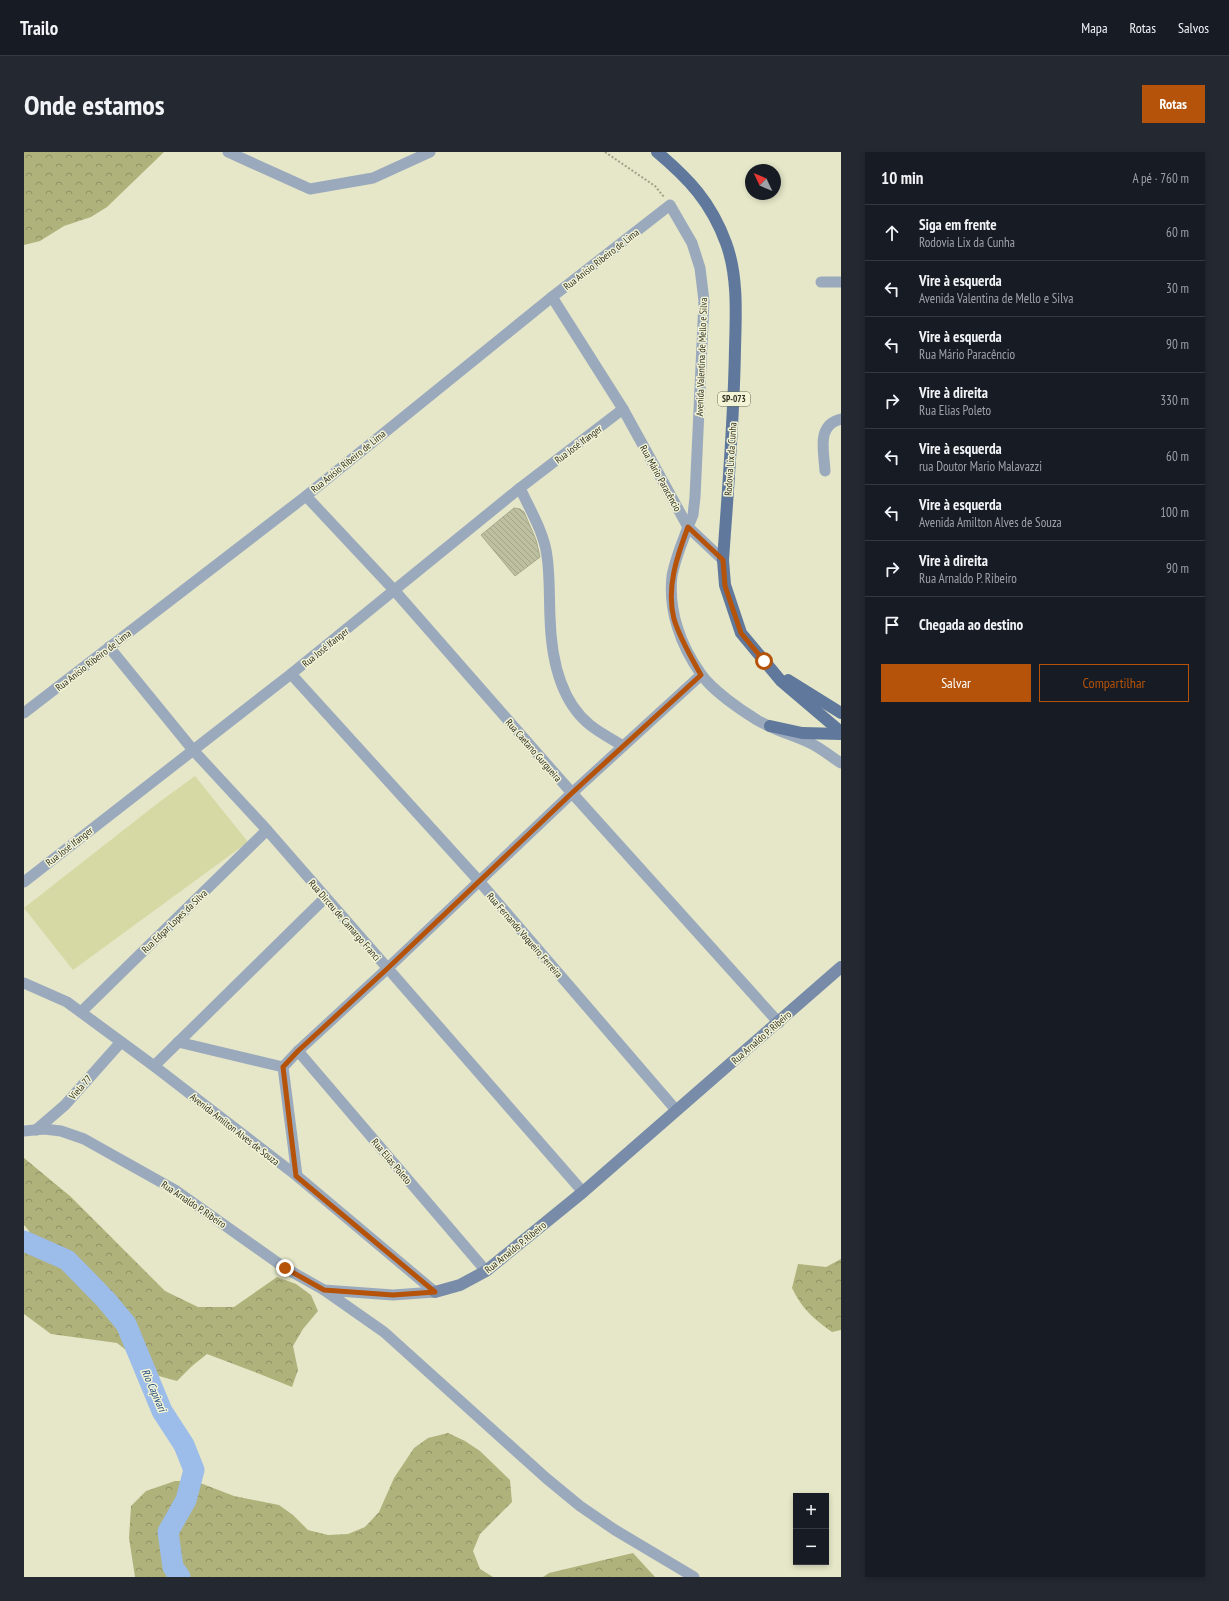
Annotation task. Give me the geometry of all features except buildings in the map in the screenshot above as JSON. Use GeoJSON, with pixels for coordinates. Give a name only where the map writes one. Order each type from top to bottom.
{"type":"FeatureCollection","features":[{"type":"Feature","properties":{"kind":"main road","name":"Rodovia Lix da Cunha"},"geometry":{"type":"LineString","coordinates":[[657,152],[682,174],[700,194],[708,206],[726,243],[734,273],[736,309],[734,406],[723,560],[725,586],[741,633],[781,681],[841,733]]}},
{"type":"Feature","properties":{"kind":"main road","name":"Rodovia Lix da Cunha"},"geometry":{"type":"LineString","coordinates":[[764,661],[784,678],[841,713]]}},
{"type":"Feature","properties":{"kind":"main road"},"geometry":{"type":"LineString","coordinates":[[770,726],[802,733],[841,733]]}},
{"type":"Feature","properties":{"kind":"street"},"geometry":{"type":"LineString","coordinates":[[228,152],[310,189],[373,178],[430,152]]}},
{"type":"Feature","properties":{"kind":"street","name":"Rua Anísio Ribeiro de Lima"},"geometry":{"type":"LineString","coordinates":[[24,713],[306,496],[552,297],[670,205]]}},
{"type":"Feature","properties":{"kind":"street","name":"Avenida Valentina de Mello e Silva"},"geometry":{"type":"LineString","coordinates":[[670,205],[692,243],[700,268],[704,301],[695,497],[693,515],[688,527]]}},
{"type":"Feature","properties":{"kind":"street"},"geometry":{"type":"LineString","coordinates":[[820,282],[841,282]]}},
{"type":"Feature","properties":{"kind":"street","name":"Rua Mário Paracêncio"},"geometry":{"type":"LineString","coordinates":[[552,297],[623,409],[688,527]]}},
{"type":"Feature","properties":{"kind":"street","name":"Rua José Ifanger"},"geometry":{"type":"LineString","coordinates":[[24,882],[292,674],[520,488],[623,409]]}},
{"type":"Feature","properties":{"kind":"street"},"geometry":{"type":"LineString","coordinates":[[825,472],[823,434],[826,427],[832,421],[841,419]]}},
{"type":"Feature","properties":{"kind":"street"},"geometry":{"type":"LineString","coordinates":[[520,488],[541,534],[547,554],[550,576],[550,617],[555,659],[564,691],[576,710],[590,725],[623,746]]}},
{"type":"Feature","properties":{"kind":"street","name":"Rua Caetano Gurgueira"},"geometry":{"type":"LineString","coordinates":[[306,496],[394,590],[572,793],[779,1023]]}},
{"type":"Feature","properties":{"kind":"street"},"geometry":{"type":"LineString","coordinates":[[723,560],[688,527],[677,555],[672,576],[672,598],[674,619],[683,642],[701,675],[736,706],[757,720],[811,743],[841,763]]}},
{"type":"Feature","properties":{"kind":"street","name":"Rua Dirceu de Camargo Franci"},"geometry":{"type":"LineString","coordinates":[[109,647],[194,750],[267,830],[583,1192]]}},
{"type":"Feature","properties":{"kind":"street","name":"Rua Fernando Vaqueiro Ferreira"},"geometry":{"type":"LineString","coordinates":[[292,674],[479,881],[676,1110]]}},
{"type":"Feature","properties":{"kind":"street"},"geometry":{"type":"LineString","coordinates":[[296,1176],[283,1067],[298,1051],[388,968],[572,793],[701,675]]}},
{"type":"Feature","properties":{"kind":"street","name":"Rua Edgar Lopes da Silva"},"geometry":{"type":"LineString","coordinates":[[81,1012],[267,830]]}},
{"type":"Feature","properties":{"kind":"street"},"geometry":{"type":"LineString","coordinates":[[154,1066],[325,898]]}},
{"type":"Feature","properties":{"kind":"street","name":"Rua Arnaldo P. Ribeiro"},"geometry":{"type":"LineString","coordinates":[[24,1131],[44,1129],[61,1131],[90,1142],[175,1190],[285,1268],[324,1290],[393,1295],[435,1292],[460,1285],[486,1271],[583,1192],[676,1110],[779,1023],[841,967]]}},
{"type":"Feature","properties":{"kind":"street","name":"Avenida Amilton Alves de Souza"},"geometry":{"type":"LineString","coordinates":[[24,983],[66,1002],[154,1066],[296,1176],[435,1292]]}},
{"type":"Feature","properties":{"kind":"street","name":"Viela 77"},"geometry":{"type":"LineString","coordinates":[[36,1130],[65,1105],[121,1042]]}},
{"type":"Feature","properties":{"kind":"street"},"geometry":{"type":"LineString","coordinates":[[178,1042],[283,1067]]}},
{"type":"Feature","properties":{"kind":"street","name":"Rua Elias Poleto"},"geometry":{"type":"LineString","coordinates":[[298,1051],[486,1271]]}},
{"type":"Feature","properties":{"kind":"street"},"geometry":{"type":"LineString","coordinates":[[324,1290],[384,1332],[546,1478],[580,1506],[615,1530],[694,1577]]}},
{"type":"Feature","properties":{"kind":"path"},"geometry":{"type":"LineString","coordinates":[[605,152],[655,186],[670,205]]}},
{"type":"Feature","properties":{"kind":"green space"},"geometry":{"type":"Polygon","coordinates":[[[24,152],[164,152],[107,207],[91,217],[64,226],[40,241],[24,245],[24,152]]]}},
{"type":"Feature","properties":{"kind":"green space"},"geometry":{"type":"Polygon","coordinates":[[[195,776],[248,842],[73,970],[24,908],[158,803],[195,776]]]}},
{"type":"Feature","properties":{"kind":"green space"},"geometry":{"type":"Polygon","coordinates":[[[24,1158],[70,1196],[165,1291],[198,1307],[234,1307],[277,1277],[296,1284],[311,1295],[318,1311],[303,1329],[293,1346],[298,1370],[292,1387],[207,1354],[177,1381],[159,1376],[117,1343],[51,1334],[24,1314],[24,1251],[33,1253],[29,1231],[24,1225],[24,1158]]]}},
{"type":"Feature","properties":{"kind":"green space"},"geometry":{"type":"Polygon","coordinates":[[[841,1259],[841,1330],[832,1332],[809,1313],[800,1302],[792,1288],[798,1264],[826,1267],[841,1259]]]}},
{"type":"Feature","properties":{"kind":"green space"},"geometry":{"type":"Polygon","coordinates":[[[448,1433],[465,1441],[480,1451],[510,1480],[512,1502],[480,1534],[473,1551],[480,1569],[493,1577],[135,1577],[129,1538],[131,1506],[146,1491],[175,1481],[195,1481],[234,1496],[279,1505],[293,1515],[308,1530],[328,1535],[348,1534],[365,1527],[379,1512],[394,1478],[414,1448],[428,1438],[448,1433]]]}},
{"type":"Feature","properties":{"kind":"green space"},"geometry":{"type":"Polygon","coordinates":[[[633,1553],[655,1577],[543,1577],[549,1573],[633,1553]]]}},
{"type":"Feature","properties":{"kind":"waterway","name":"Rio Capivari"},"geometry":{"type":"LineString","coordinates":[[24,1241],[67,1260],[106,1300],[126,1324],[162,1411],[184,1445],[194,1470],[186,1500],[168,1532],[173,1567],[180,1577]]}},
{"type":"Feature","properties":{"kind":"route"},"geometry":{"type":"LineString","coordinates":[[285,1268],[324,1290],[393,1295],[435,1292],[296,1176],[283,1067],[298,1051],[388,968],[572,793],[701,675],[683,642],[674,619],[672,598],[672,576],[677,555],[688,527],[723,560],[725,586],[741,633],[764,661]]}}]}
